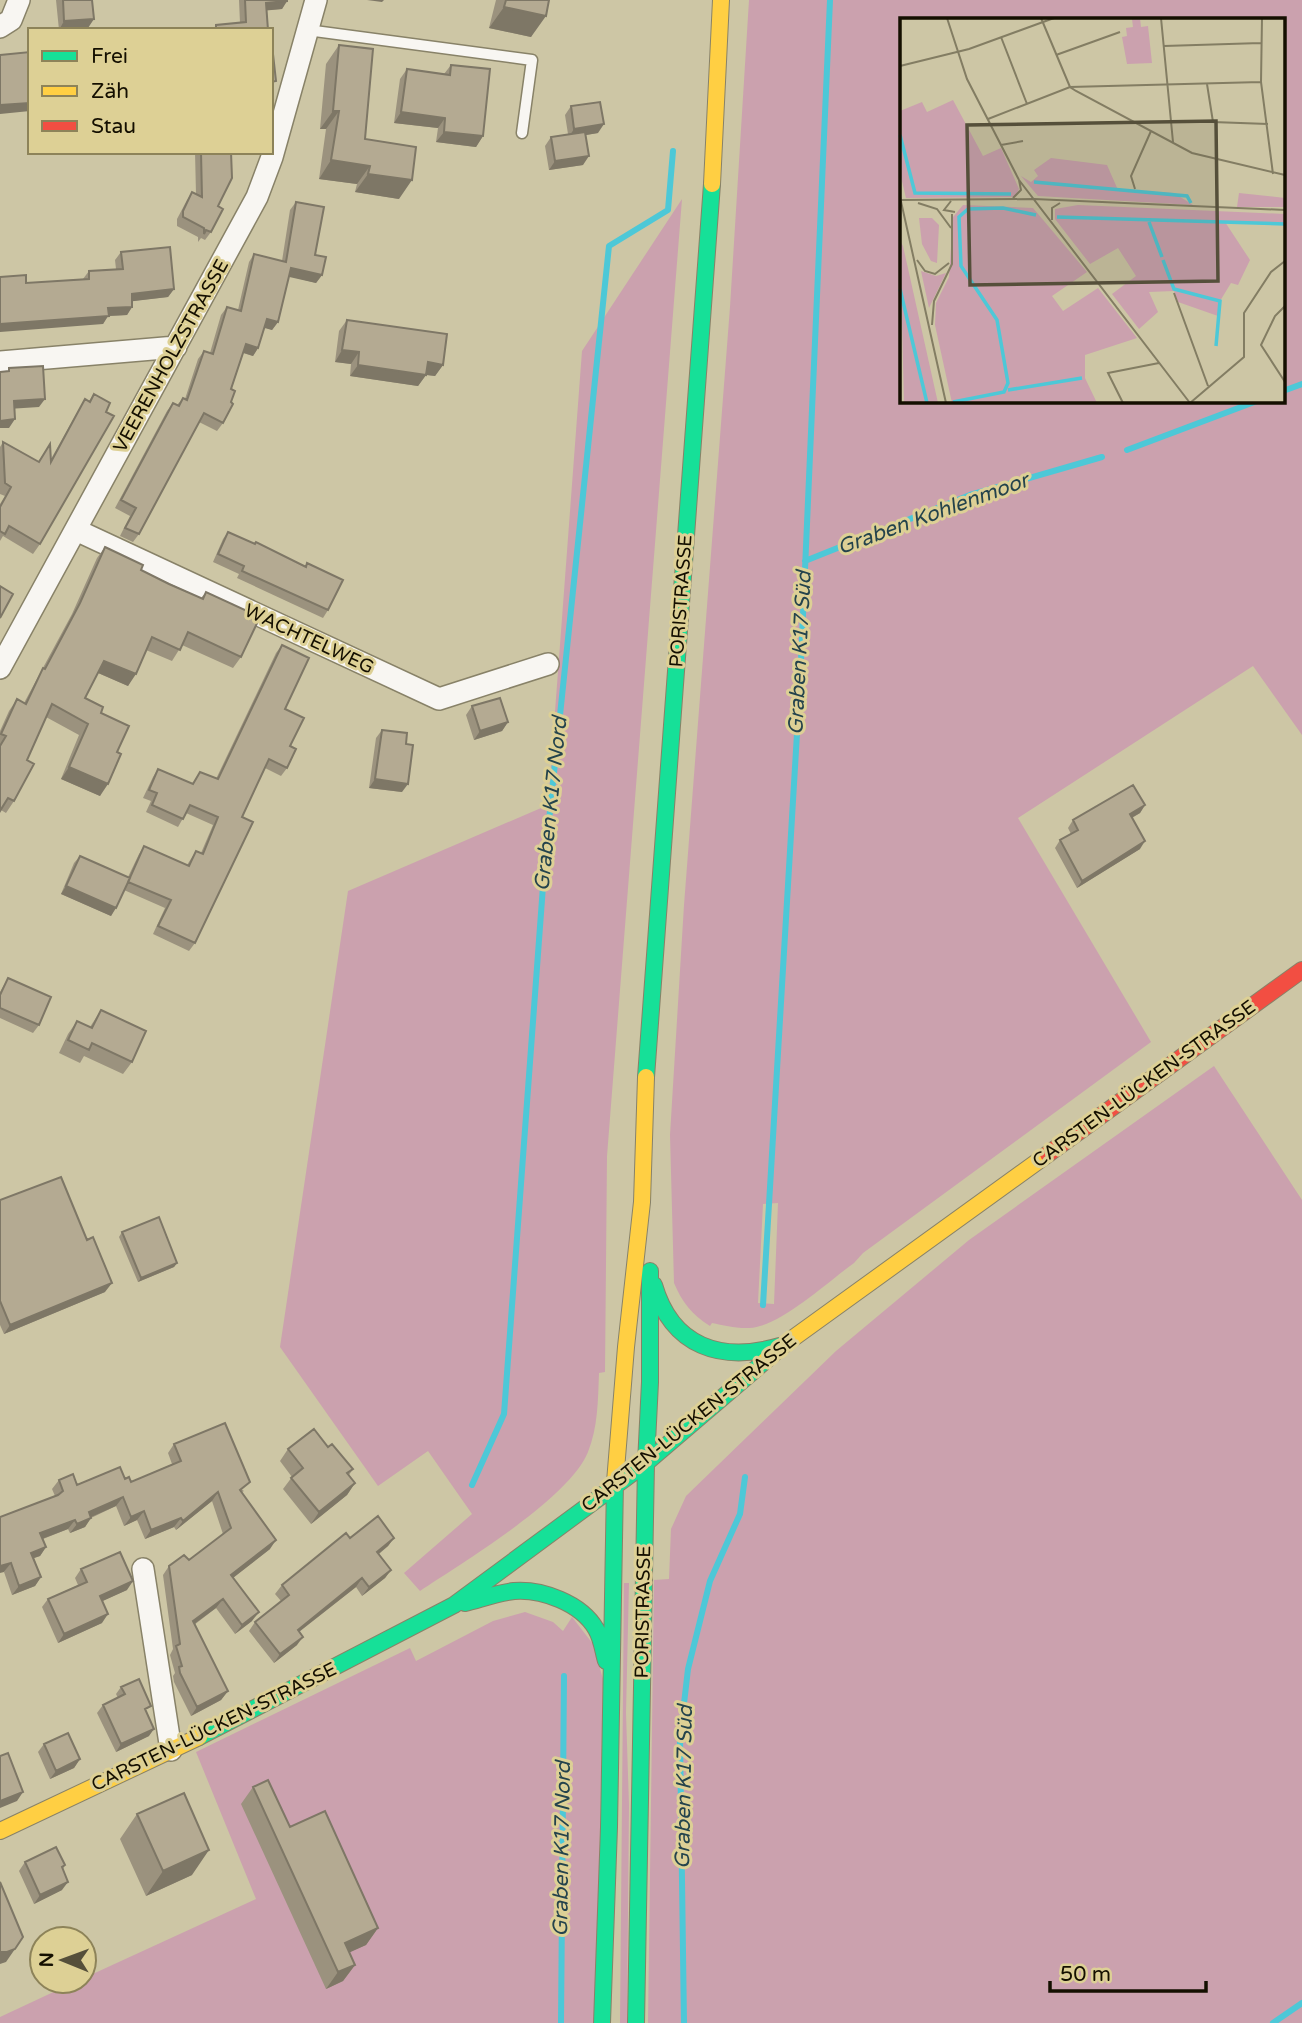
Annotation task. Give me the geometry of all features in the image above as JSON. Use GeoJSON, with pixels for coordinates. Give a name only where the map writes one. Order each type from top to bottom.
{"type":"FeatureCollection","features":[{"type":"Feature","properties":{"kind":"main road","name":"PORISTRASSE"},"geometry":{"type":"LineString","coordinates":[[604,2023],[602,2001],[615,1484],[626,1347],[642,1202],[646,1083],[714,152],[721,0]]}},
{"type":"Feature","properties":{"kind":"main road","name":"CARSTEN-LÜCKEN-STRASSE"},"geometry":{"type":"LineString","coordinates":[[0,1831],[233,1721],[454,1605],[646,1462],[785,1344],[1302,970]]}},
{"type":"Feature","properties":{"kind":"main road","name":"PORISTRASSE"},"geometry":{"type":"LineString","coordinates":[[636,2023],[651,1275],[642,1202]]}},
{"type":"Feature","properties":{"kind":"main road"},"geometry":{"type":"LineString","coordinates":[[651,1275],[662,1311],[692,1340],[729,1353],[755,1353],[785,1344]]}},
{"type":"Feature","properties":{"kind":"main road"},"geometry":{"type":"LineString","coordinates":[[454,1605],[518,1591],[541,1594],[569,1606],[584,1615],[596,1629],[611,1681]]}},
{"type":"Feature","properties":{"kind":"street"},"geometry":{"type":"LineString","coordinates":[[0,27],[11,20],[19,0]]}},
{"type":"Feature","properties":{"kind":"street","name":"VEERENHOLZSTRASSE"},"geometry":{"type":"LineString","coordinates":[[273,153],[316,0]]}},
{"type":"Feature","properties":{"kind":"street","name":"VEERENHOLZSTRASSE"},"geometry":{"type":"LineString","coordinates":[[0,668],[257,197],[273,154]]}},
{"type":"Feature","properties":{"kind":"street"},"geometry":{"type":"LineString","coordinates":[[0,362],[176,348]]}},
{"type":"Feature","properties":{"kind":"street","name":"WACHTELWEG"},"geometry":{"type":"LineString","coordinates":[[76,530],[439,699],[548,664]]}},
{"type":"Feature","properties":{"kind":"street"},"geometry":{"type":"LineString","coordinates":[[143,1569],[171,1750]]}},
{"type":"Feature","properties":{"kind":"lane"},"geometry":{"type":"LineString","coordinates":[[307,30],[532,60],[522,133]]}},
{"type":"Feature","properties":{"kind":"shaded area"},"geometry":{"type":"Polygon","coordinates":[[[749,0],[1302,0],[1302,735],[1253,666],[1018,818],[1151,1042],[863,1253],[854,1263],[796,1307],[760,1326],[736,1328],[712,1323],[710,1326],[688,1308],[674,1283],[670,1135],[684,905],[730,307],[749,0]],[[778,1203],[763,1204],[758,1303],[774,1304],[778,1203]]]}},
{"type":"Feature","properties":{"kind":"shaded area"},"geometry":{"type":"Polygon","coordinates":[[[682,199],[607,1156],[605,1372],[599,1373],[594,1433],[588,1452],[577,1470],[538,1509],[487,1547],[420,1591],[404,1573],[472,1514],[428,1451],[378,1486],[280,1347],[348,891],[548,805],[582,351],[682,199]]]}},
{"type":"Feature","properties":{"kind":"shaded area"},"geometry":{"type":"Polygon","coordinates":[[[1214,1066],[1302,1200],[1302,2023],[648,2023],[654,1580],[669,1579],[671,1529],[686,1496],[836,1351],[969,1240],[1214,1066]]]}},
{"type":"Feature","properties":{"kind":"shaded area"},"geometry":{"type":"Polygon","coordinates":[[[624,1583],[629,1583],[626,1713],[629,1805],[627,2023],[620,2023],[624,1583]]]}},
{"type":"Feature","properties":{"kind":"shaded area"},"geometry":{"type":"Polygon","coordinates":[[[525,1612],[553,1622],[563,1631],[572,1617],[593,1644],[603,1679],[596,2023],[0,2023],[0,2017],[47,1995],[98,1995],[98,1972],[256,1899],[196,1752],[410,1648],[416,1661],[493,1621],[525,1612]]]}},
{"type":"Feature","properties":{"kind":"building"},"geometry":{"type":"Polygon","coordinates":[[[63,0],[92,0],[94,19],[64,21],[63,0]]]}},
{"type":"Feature","properties":{"kind":"building"},"geometry":{"type":"Polygon","coordinates":[[[245,0],[287,0],[266,3],[268,28],[216,28],[216,25],[246,22],[245,0]]]}},
{"type":"Feature","properties":{"kind":"building"},"geometry":{"type":"Polygon","coordinates":[[[506,0],[549,0],[546,16],[504,7],[506,0]]]}},
{"type":"Feature","properties":{"kind":"building"},"geometry":{"type":"Polygon","coordinates":[[[339,45],[373,49],[365,139],[416,147],[412,180],[368,174],[370,166],[331,160],[339,111],[333,111],[339,45]]]}},
{"type":"Feature","properties":{"kind":"building"},"geometry":{"type":"Polygon","coordinates":[[[28,52],[28,103],[0,105],[0,55],[28,52]]]}},
{"type":"Feature","properties":{"kind":"building"},"geometry":{"type":"Polygon","coordinates":[[[273,54],[276,81],[273,82],[273,54]]]}},
{"type":"Feature","properties":{"kind":"building"},"geometry":{"type":"Polygon","coordinates":[[[451,65],[490,69],[483,136],[444,132],[445,118],[401,112],[407,69],[450,75],[451,65]]]}},
{"type":"Feature","properties":{"kind":"building"},"geometry":{"type":"Polygon","coordinates":[[[600,102],[604,124],[574,129],[571,106],[600,102]]]}},
{"type":"Feature","properties":{"kind":"building"},"geometry":{"type":"Polygon","coordinates":[[[585,132],[589,156],[555,161],[551,137],[585,132]]]}},
{"type":"Feature","properties":{"kind":"building"},"geometry":{"type":"Polygon","coordinates":[[[201,154],[231,154],[232,178],[218,206],[223,209],[211,232],[206,230],[204,234],[204,228],[183,217],[192,192],[202,197],[201,154]]]}},
{"type":"Feature","properties":{"kind":"building"},"geometry":{"type":"Polygon","coordinates":[[[296,202],[324,207],[315,255],[326,257],[322,275],[291,268],[278,322],[267,319],[258,348],[246,344],[231,389],[235,391],[231,402],[233,404],[223,423],[204,413],[139,534],[125,528],[136,508],[121,500],[173,403],[179,406],[183,398],[187,400],[204,351],[213,354],[227,307],[241,311],[254,254],[286,262],[296,202]]]}},
{"type":"Feature","properties":{"kind":"building"},"geometry":{"type":"Polygon","coordinates":[[[170,247],[174,289],[132,294],[132,307],[108,308],[109,316],[0,324],[0,277],[26,275],[26,283],[89,279],[89,271],[123,269],[121,252],[170,247]]]}},
{"type":"Feature","properties":{"kind":"building"},"geometry":{"type":"Polygon","coordinates":[[[347,320],[447,334],[443,365],[428,362],[426,375],[358,365],[359,352],[342,350],[347,320]]]}},
{"type":"Feature","properties":{"kind":"building"},"geometry":{"type":"Polygon","coordinates":[[[43,366],[45,399],[14,401],[15,419],[0,421],[0,372],[9,371],[9,368],[43,366]]]}},
{"type":"Feature","properties":{"kind":"building"},"geometry":{"type":"Polygon","coordinates":[[[94,394],[110,403],[106,412],[114,416],[40,544],[9,526],[5,534],[0,531],[0,507],[11,487],[5,483],[3,442],[39,462],[50,444],[51,462],[85,399],[90,402],[94,394]]]}},
{"type":"Feature","properties":{"kind":"building"},"geometry":{"type":"Polygon","coordinates":[[[228,532],[255,544],[256,542],[306,567],[307,563],[343,580],[328,610],[242,571],[244,566],[218,554],[228,532]]]}},
{"type":"Feature","properties":{"kind":"building"},"geometry":{"type":"Polygon","coordinates":[[[105,547],[143,565],[141,570],[169,584],[203,599],[206,592],[260,617],[241,657],[188,632],[180,650],[152,637],[136,674],[104,661],[85,698],[103,707],[101,713],[129,726],[117,752],[121,754],[108,784],[69,767],[88,724],[52,704],[27,760],[34,764],[14,801],[8,798],[0,811],[0,746],[6,736],[1,734],[17,699],[26,704],[80,603],[105,547]]]}},
{"type":"Feature","properties":{"kind":"building"},"geometry":{"type":"Polygon","coordinates":[[[0,586],[13,594],[0,618],[0,586]]]}},
{"type":"Feature","properties":{"kind":"building"},"geometry":{"type":"Polygon","coordinates":[[[282,645],[309,658],[285,709],[304,718],[290,746],[296,749],[287,768],[269,759],[242,817],[253,822],[195,943],[158,926],[171,900],[128,882],[144,846],[189,866],[196,851],[203,854],[218,817],[190,805],[183,819],[152,805],[157,793],[149,790],[158,769],[193,784],[200,772],[218,779],[282,645]]]}},
{"type":"Feature","properties":{"kind":"building"},"geometry":{"type":"Polygon","coordinates":[[[500,698],[508,722],[480,731],[472,706],[500,698]]]}},
{"type":"Feature","properties":{"kind":"building"},"geometry":{"type":"Polygon","coordinates":[[[382,730],[407,733],[406,744],[413,745],[408,784],[375,779],[382,730]]]}},
{"type":"Feature","properties":{"kind":"building"},"geometry":{"type":"Polygon","coordinates":[[[1133,785],[1145,805],[1130,814],[1145,841],[1082,881],[1060,840],[1078,830],[1073,820],[1133,785]]]}},
{"type":"Feature","properties":{"kind":"building"},"geometry":{"type":"Polygon","coordinates":[[[80,856],[130,878],[116,908],[66,886],[80,856]]]}},
{"type":"Feature","properties":{"kind":"building"},"geometry":{"type":"Polygon","coordinates":[[[8,978],[51,997],[39,1025],[0,1008],[0,995],[8,978]]]}},
{"type":"Feature","properties":{"kind":"building"},"geometry":{"type":"Polygon","coordinates":[[[101,1010],[146,1031],[132,1062],[92,1043],[89,1050],[68,1040],[77,1021],[92,1028],[101,1010]]]}},
{"type":"Feature","properties":{"kind":"building"},"geometry":{"type":"Polygon","coordinates":[[[61,1177],[87,1240],[93,1237],[112,1283],[10,1325],[0,1301],[0,1200],[61,1177]]]}},
{"type":"Feature","properties":{"kind":"building"},"geometry":{"type":"Polygon","coordinates":[[[159,1217],[177,1263],[141,1278],[122,1232],[159,1217]]]}},
{"type":"Feature","properties":{"kind":"building"},"geometry":{"type":"Polygon","coordinates":[[[225,1423],[250,1482],[240,1490],[276,1540],[231,1575],[259,1612],[242,1625],[223,1599],[193,1621],[228,1691],[197,1707],[180,1673],[179,1667],[182,1666],[176,1646],[180,1644],[169,1566],[184,1555],[189,1560],[231,1528],[218,1492],[183,1521],[181,1518],[151,1530],[144,1511],[131,1517],[123,1497],[89,1512],[91,1518],[77,1524],[75,1520],[40,1533],[46,1547],[31,1553],[41,1577],[19,1586],[11,1563],[0,1566],[0,1517],[58,1495],[63,1491],[59,1480],[73,1474],[77,1485],[120,1467],[125,1479],[129,1477],[131,1482],[181,1461],[174,1444],[225,1423]]]}},
{"type":"Feature","properties":{"kind":"building"},"geometry":{"type":"Polygon","coordinates":[[[314,1429],[328,1447],[332,1444],[353,1469],[347,1473],[355,1483],[319,1512],[291,1478],[303,1468],[288,1449],[314,1429]]]}},
{"type":"Feature","properties":{"kind":"building"},"geometry":{"type":"Polygon","coordinates":[[[378,1516],[394,1538],[377,1552],[391,1570],[369,1587],[362,1578],[298,1630],[303,1637],[280,1654],[255,1622],[289,1595],[282,1585],[346,1533],[350,1538],[378,1516]]]}},
{"type":"Feature","properties":{"kind":"building"},"geometry":{"type":"Polygon","coordinates":[[[120,1552],[133,1581],[100,1596],[108,1614],[64,1634],[48,1599],[87,1582],[81,1569],[120,1552]]]}},
{"type":"Feature","properties":{"kind":"building"},"geometry":{"type":"Polygon","coordinates":[[[139,1679],[151,1706],[145,1709],[154,1729],[121,1744],[103,1705],[125,1694],[121,1687],[139,1679]]]}},
{"type":"Feature","properties":{"kind":"building"},"geometry":{"type":"Polygon","coordinates":[[[68,1733],[80,1759],[56,1771],[44,1744],[68,1733]]]}},
{"type":"Feature","properties":{"kind":"building"},"geometry":{"type":"Polygon","coordinates":[[[8,1753],[23,1792],[0,1801],[0,1756],[8,1753]]]}},
{"type":"Feature","properties":{"kind":"building"},"geometry":{"type":"Polygon","coordinates":[[[268,1780],[290,1827],[325,1811],[378,1928],[345,1943],[355,1965],[338,1972],[253,1787],[268,1780]]]}},
{"type":"Feature","properties":{"kind":"building"},"geometry":{"type":"Polygon","coordinates":[[[184,1793],[209,1850],[163,1871],[137,1814],[184,1793]]]}},
{"type":"Feature","properties":{"kind":"building"},"geometry":{"type":"Polygon","coordinates":[[[56,1847],[65,1865],[62,1867],[68,1882],[40,1895],[25,1862],[56,1847]]]}},
{"type":"Feature","properties":{"kind":"building"},"geometry":{"type":"Polygon","coordinates":[[[0,1882],[23,1937],[15,1949],[7,1952],[0,1952],[0,1882]]]}},
{"type":"Feature","properties":{"kind":"waterway","name":"Graben K17 Süd"},"geometry":{"type":"LineString","coordinates":[[763,1305],[800,683],[830,0]]}},
{"type":"Feature","properties":{"kind":"waterway","name":"Graben K17 Nord"},"geometry":{"type":"LineString","coordinates":[[472,1485],[504,1414],[545,859],[609,246],[668,210],[673,151]]}},
{"type":"Feature","properties":{"kind":"waterway","name":"Graben Kohlenmoor"},"geometry":{"type":"LineString","coordinates":[[1284,391],[1302,384]]}},
{"type":"Feature","properties":{"kind":"waterway","name":"Graben Kohlenmoor"},"geometry":{"type":"LineString","coordinates":[[1127,450],[1254,402]]}},
{"type":"Feature","properties":{"kind":"waterway","name":"Graben Kohlenmoor"},"geometry":{"type":"LineString","coordinates":[[805,561],[970,495],[1102,457]]}},
{"type":"Feature","properties":{"kind":"waterway","name":"Graben K17 Süd"},"geometry":{"type":"LineString","coordinates":[[684,2023],[680,1738],[688,1669],[710,1581],[740,1514],[745,1477]]}},
{"type":"Feature","properties":{"kind":"waterway","name":"Graben K17 Nord"},"geometry":{"type":"LineString","coordinates":[[561,2023],[564,1676]]}},
{"type":"Feature","properties":{"kind":"waterway","name":"Graben K17 Süd"},"geometry":{"type":"LineString","coordinates":[[1273,2023],[1302,2003]]}},
{"type":"Feature","properties":{"kind":"traffic: fast"},"geometry":{"type":"LineString","coordinates":[[646,1077],[712,184]]}},
{"type":"Feature","properties":{"kind":"traffic: fast"},"geometry":{"type":"LineString","coordinates":[[636,2023],[650,1271]]}},
{"type":"Feature","properties":{"kind":"traffic: fast"},"geometry":{"type":"LineString","coordinates":[[654,1285],[662,1306],[673,1323],[686,1336],[702,1345],[719,1351],[738,1352],[780,1346]]}},
{"type":"Feature","properties":{"kind":"traffic: fast"},"geometry":{"type":"LineString","coordinates":[[199,1737],[454,1605],[646,1463],[765,1361]]}},
{"type":"Feature","properties":{"kind":"traffic: fast"},"geometry":{"type":"LineString","coordinates":[[602,2023],[609,1827],[615,1482]]}},
{"type":"Feature","properties":{"kind":"traffic: fast"},"geometry":{"type":"LineString","coordinates":[[465,1603],[514,1591],[548,1595],[571,1605],[589,1620],[600,1637],[606,1661]]}},
{"type":"Feature","properties":{"kind":"traffic: slow"},"geometry":{"type":"LineString","coordinates":[[712,184],[721,0]]}},
{"type":"Feature","properties":{"kind":"traffic: slow"},"geometry":{"type":"LineString","coordinates":[[615,1482],[642,1202],[646,1077]]}},
{"type":"Feature","properties":{"kind":"traffic: slow"},"geometry":{"type":"LineString","coordinates":[[765,1361],[1048,1154]]}},
{"type":"Feature","properties":{"kind":"traffic: slow"},"geometry":{"type":"LineString","coordinates":[[0,1831],[199,1737]]}},
{"type":"Feature","properties":{"kind":"traffic: jam"},"geometry":{"type":"LineString","coordinates":[[1048,1154],[1302,970]]}}]}
